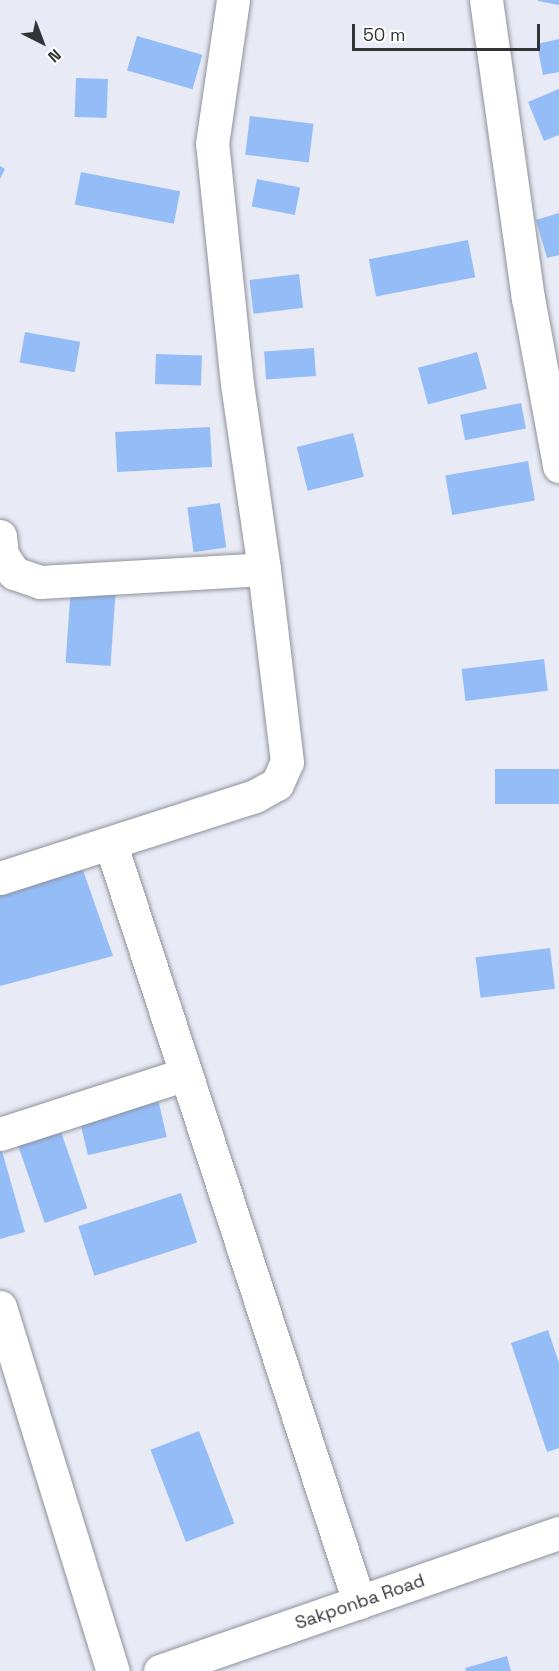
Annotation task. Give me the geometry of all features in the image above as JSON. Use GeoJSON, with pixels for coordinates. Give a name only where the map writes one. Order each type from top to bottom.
{"type":"FeatureCollection","features":[{"type":"Feature","properties":{"kind":"street"},"geometry":{"type":"LineString","coordinates":[[0,878],[111,845],[255,796],[277,784],[287,762],[264,569],[237,384],[212,144],[233,0]]}},
{"type":"Feature","properties":{"kind":"street"},"geometry":{"type":"LineString","coordinates":[[486,0],[528,298],[559,466]]}},
{"type":"Feature","properties":{"kind":"street"},"geometry":{"type":"LineString","coordinates":[[0,536],[2,555],[14,573],[40,582],[264,569]]}},
{"type":"Feature","properties":{"kind":"street"},"geometry":{"type":"LineString","coordinates":[[111,845],[359,1602]]}},
{"type":"Feature","properties":{"kind":"street"},"geometry":{"type":"LineString","coordinates":[[0,1134],[186,1074]]}},
{"type":"Feature","properties":{"kind":"street"},"geometry":{"type":"LineString","coordinates":[[0,1307],[113,1671]]}},
{"type":"Feature","properties":{"kind":"street","name":"Sakponba Road"},"geometry":{"type":"LineString","coordinates":[[178,1668],[559,1533]]}},
{"type":"Feature","properties":{"kind":"building"},"geometry":{"type":"Polygon","coordinates":[[[559,0],[559,5],[538,1],[559,0]]]}},
{"type":"Feature","properties":{"kind":"building"},"geometry":{"type":"Polygon","coordinates":[[[137,36],[202,55],[192,89],[127,71],[137,36]]]}},
{"type":"Feature","properties":{"kind":"building"},"geometry":{"type":"Polygon","coordinates":[[[559,39],[559,72],[543,75],[537,44],[559,39]]]}},
{"type":"Feature","properties":{"kind":"building"},"geometry":{"type":"Polygon","coordinates":[[[76,78],[108,79],[107,118],[75,117],[76,78]]]}},
{"type":"Feature","properties":{"kind":"building"},"geometry":{"type":"Polygon","coordinates":[[[559,89],[559,135],[544,141],[528,102],[559,89]]]}},
{"type":"Feature","properties":{"kind":"building"},"geometry":{"type":"Polygon","coordinates":[[[250,116],[314,124],[309,163],[245,155],[250,116]]]}},
{"type":"Feature","properties":{"kind":"building"},"geometry":{"type":"Polygon","coordinates":[[[0,166],[5,169],[0,179],[0,166]]]}},
{"type":"Feature","properties":{"kind":"building"},"geometry":{"type":"Polygon","coordinates":[[[81,172],[180,191],[174,224],[75,204],[81,172]]]}},
{"type":"Feature","properties":{"kind":"building"},"geometry":{"type":"Polygon","coordinates":[[[257,179],[300,187],[295,215],[252,206],[257,179]]]}},
{"type":"Feature","properties":{"kind":"building"},"geometry":{"type":"Polygon","coordinates":[[[559,213],[559,255],[547,258],[536,220],[559,213]]]}},
{"type":"Feature","properties":{"kind":"building"},"geometry":{"type":"Polygon","coordinates":[[[468,240],[475,277],[376,297],[369,259],[468,240]]]}},
{"type":"Feature","properties":{"kind":"building"},"geometry":{"type":"Polygon","coordinates":[[[299,274],[303,308],[254,314],[249,280],[299,274]]]}},
{"type":"Feature","properties":{"kind":"building"},"geometry":{"type":"Polygon","coordinates":[[[25,332],[80,342],[75,372],[20,363],[25,332]]]}},
{"type":"Feature","properties":{"kind":"building"},"geometry":{"type":"Polygon","coordinates":[[[314,348],[316,376],[266,379],[264,351],[314,348]]]}},
{"type":"Feature","properties":{"kind":"building"},"geometry":{"type":"Polygon","coordinates":[[[477,352],[487,389],[428,404],[418,368],[477,352]]]}},
{"type":"Feature","properties":{"kind":"building"},"geometry":{"type":"Polygon","coordinates":[[[156,354],[202,356],[201,386],[155,384],[156,354]]]}},
{"type":"Feature","properties":{"kind":"building"},"geometry":{"type":"Polygon","coordinates":[[[521,403],[526,429],[465,440],[460,415],[521,403]]]}},
{"type":"Feature","properties":{"kind":"building"},"geometry":{"type":"Polygon","coordinates":[[[210,427],[212,467],[117,472],[115,432],[210,427]]]}},
{"type":"Feature","properties":{"kind":"building"},"geometry":{"type":"Polygon","coordinates":[[[353,433],[364,477],[308,491],[297,447],[353,433]]]}},
{"type":"Feature","properties":{"kind":"building"},"geometry":{"type":"Polygon","coordinates":[[[528,461],[535,500],[452,515],[445,476],[528,461]]]}},
{"type":"Feature","properties":{"kind":"building"},"geometry":{"type":"Polygon","coordinates":[[[220,503],[226,548],[194,552],[187,508],[220,503]]]}},
{"type":"Feature","properties":{"kind":"building"},"geometry":{"type":"Polygon","coordinates":[[[71,585],[116,588],[110,666],[66,663],[71,585]]]}},
{"type":"Feature","properties":{"kind":"building"},"geometry":{"type":"Polygon","coordinates":[[[544,659],[548,691],[466,701],[462,669],[544,659]]]}},
{"type":"Feature","properties":{"kind":"building"},"geometry":{"type":"Polygon","coordinates":[[[495,769],[559,769],[559,804],[495,804],[495,769]]]}},
{"type":"Feature","properties":{"kind":"building"},"geometry":{"type":"Polygon","coordinates":[[[83,870],[113,956],[0,986],[0,894],[83,870]]]}},
{"type":"Feature","properties":{"kind":"building"},"geometry":{"type":"Polygon","coordinates":[[[550,948],[555,989],[481,998],[476,957],[550,948]]]}},
{"type":"Feature","properties":{"kind":"building"},"geometry":{"type":"Polygon","coordinates":[[[158,1099],[167,1137],[88,1155],[79,1117],[158,1099]]]}},
{"type":"Feature","properties":{"kind":"building"},"geometry":{"type":"Polygon","coordinates":[[[59,1126],[87,1208],[45,1223],[16,1141],[59,1126]]]}},
{"type":"Feature","properties":{"kind":"building"},"geometry":{"type":"Polygon","coordinates":[[[0,1144],[25,1232],[0,1239],[0,1144]]]}},
{"type":"Feature","properties":{"kind":"building"},"geometry":{"type":"Polygon","coordinates":[[[181,1193],[197,1242],[94,1276],[78,1226],[181,1193]]]}},
{"type":"Feature","properties":{"kind":"building"},"geometry":{"type":"Polygon","coordinates":[[[548,1330],[559,1363],[559,1448],[547,1452],[511,1343],[548,1330]]]}},
{"type":"Feature","properties":{"kind":"building"},"geometry":{"type":"Polygon","coordinates":[[[199,1431],[234,1523],[186,1542],[150,1450],[199,1431]]]}},
{"type":"Feature","properties":{"kind":"building"},"geometry":{"type":"Polygon","coordinates":[[[507,1656],[511,1671],[466,1671],[465,1668],[507,1656]]]}}]}
